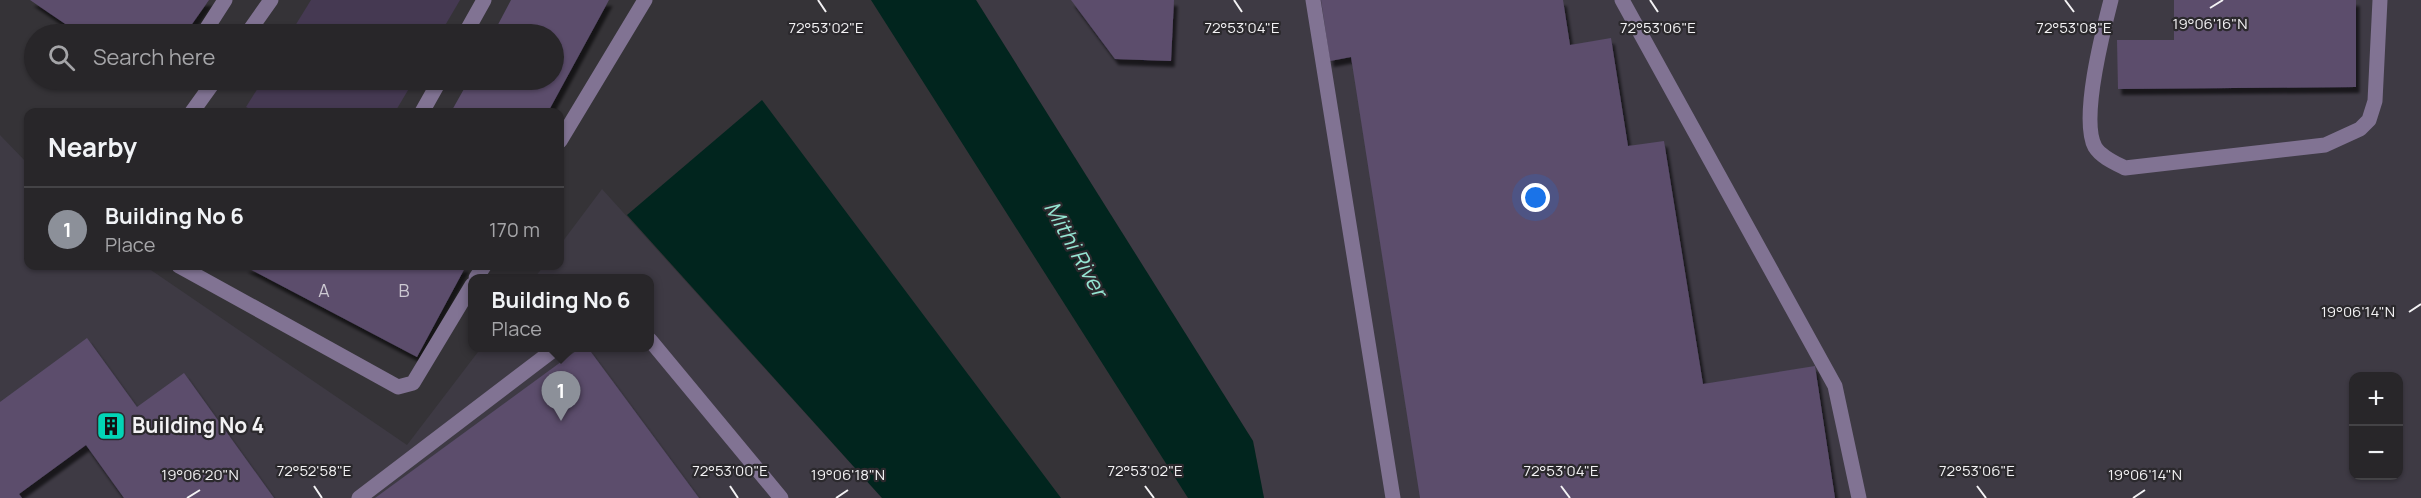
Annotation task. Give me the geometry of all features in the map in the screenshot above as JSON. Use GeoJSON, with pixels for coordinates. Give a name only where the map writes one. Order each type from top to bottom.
{"type":"FeatureCollection","features":[{"type":"Feature","properties":{"kind":"street"},"geometry":{"type":"LineString","coordinates":[[210,24],[225,0]]}},
{"type":"Feature","properties":{"kind":"street"},"geometry":{"type":"LineString","coordinates":[[254,24],[271,0]]}},
{"type":"Feature","properties":{"kind":"street"},"geometry":{"type":"LineString","coordinates":[[471,24],[484,0]]}},
{"type":"Feature","properties":{"kind":"street"},"geometry":{"type":"LineString","coordinates":[[564,134],[645,0]]}},
{"type":"Feature","properties":{"kind":"street"},"geometry":{"type":"LineString","coordinates":[[1313,0],[1393,498]]}},
{"type":"Feature","properties":{"kind":"street"},"geometry":{"type":"LineString","coordinates":[[1623,0],[1835,386],[1858,498]]}},
{"type":"Feature","properties":{"kind":"street"},"geometry":{"type":"LineString","coordinates":[[2111,0],[2097,58],[2091,127],[2095,147],[2111,162],[2125,168],[2325,145],[2360,129],[2370,120],[2375,101],[2380,0]]}},
{"type":"Feature","properties":{"kind":"street"},"geometry":{"type":"LineString","coordinates":[[195,108],[208,90]]}},
{"type":"Feature","properties":{"kind":"street"},"geometry":{"type":"LineString","coordinates":[[424,108],[434,90]]}},
{"type":"Feature","properties":{"kind":"street"},"geometry":{"type":"LineString","coordinates":[[186,270],[398,387],[413,383],[468,292]]}},
{"type":"Feature","properties":{"kind":"street"},"geometry":{"type":"LineString","coordinates":[[654,345],[781,498]]}},
{"type":"Feature","properties":{"kind":"street"},"geometry":{"type":"LineString","coordinates":[[359,498],[551,352]]}},
{"type":"Feature","properties":{"kind":"shaded area"},"geometry":{"type":"Polygon","coordinates":[[[311,0],[460,0],[446,24],[296,24],[311,0]]]}},
{"type":"Feature","properties":{"kind":"shaded area"},"geometry":{"type":"Polygon","coordinates":[[[976,0],[2421,0],[2421,498],[1264,498],[1253,441],[976,0]]]}},
{"type":"Feature","properties":{"kind":"shaded area"},"geometry":{"type":"Polygon","coordinates":[[[257,90],[408,90],[397,108],[246,107],[257,90]]]}},
{"type":"Feature","properties":{"kind":"shaded area"},"geometry":{"type":"Polygon","coordinates":[[[0,135],[24,160],[24,270],[151,270],[407,445],[478,352],[654,352],[654,274],[537,274],[541,270],[564,270],[564,240],[602,189],[882,498],[0,498],[0,135]]]}},
{"type":"Feature","properties":{"kind":"water","name":"Mithi River"},"geometry":{"type":"Polygon","coordinates":[[[871,0],[976,0],[1253,441],[1264,498],[1188,498],[871,0]]]}},
{"type":"Feature","properties":{"kind":"water"},"geometry":{"type":"Polygon","coordinates":[[[762,100],[1061,498],[882,498],[627,215],[762,100]]]}},
{"type":"Feature","properties":{"kind":"building"},"geometry":{"type":"Polygon","coordinates":[[[30,0],[209,0],[192,24],[65,24],[30,0]]]}},
{"type":"Feature","properties":{"kind":"building"},"geometry":{"type":"Polygon","coordinates":[[[511,0],[609,0],[564,83],[564,24],[498,24],[511,0]]]}},
{"type":"Feature","properties":{"kind":"building"},"geometry":{"type":"Polygon","coordinates":[[[1071,0],[1174,0],[1171,61],[1115,59],[1071,0]]]}},
{"type":"Feature","properties":{"kind":"building"},"geometry":{"type":"Polygon","coordinates":[[[1321,0],[1563,0],[1570,45],[1611,38],[1628,146],[1664,141],[1703,384],[1815,366],[1835,498],[1420,498],[1351,57],[1330,61],[1321,0]]]}},
{"type":"Feature","properties":{"kind":"building"},"geometry":{"type":"Polygon","coordinates":[[[2174,0],[2356,0],[2356,87],[2118,89],[2117,40],[2174,40],[2174,0]]]}},
{"type":"Feature","properties":{"kind":"building"},"geometry":{"type":"Polygon","coordinates":[[[463,90],[560,90],[550,108],[453,108],[463,90]]]}},
{"type":"Feature","properties":{"kind":"building"},"geometry":{"type":"Polygon","coordinates":[[[252,270],[464,270],[417,357],[252,270]]]}},
{"type":"Feature","properties":{"kind":"building","name":"Building No 4"},"geometry":{"type":"Polygon","coordinates":[[[87,338],[137,407],[184,373],[274,498],[124,498],[86,445],[19,494],[22,498],[0,498],[0,402],[87,338]]]}},
{"type":"Feature","properties":{"kind":"building"},"geometry":{"type":"Polygon","coordinates":[[[575,352],[591,352],[699,498],[375,498],[575,352]]]}},
{"type":"Feature","properties":{"kind":"place","name":"Building No 6"},"geometry":{"type":"Point","coordinates":[561,421]}},
{"type":"Feature","properties":{"kind":"place","name":"Building No 4"},"geometry":{"type":"Point","coordinates":[111,426]}}]}
